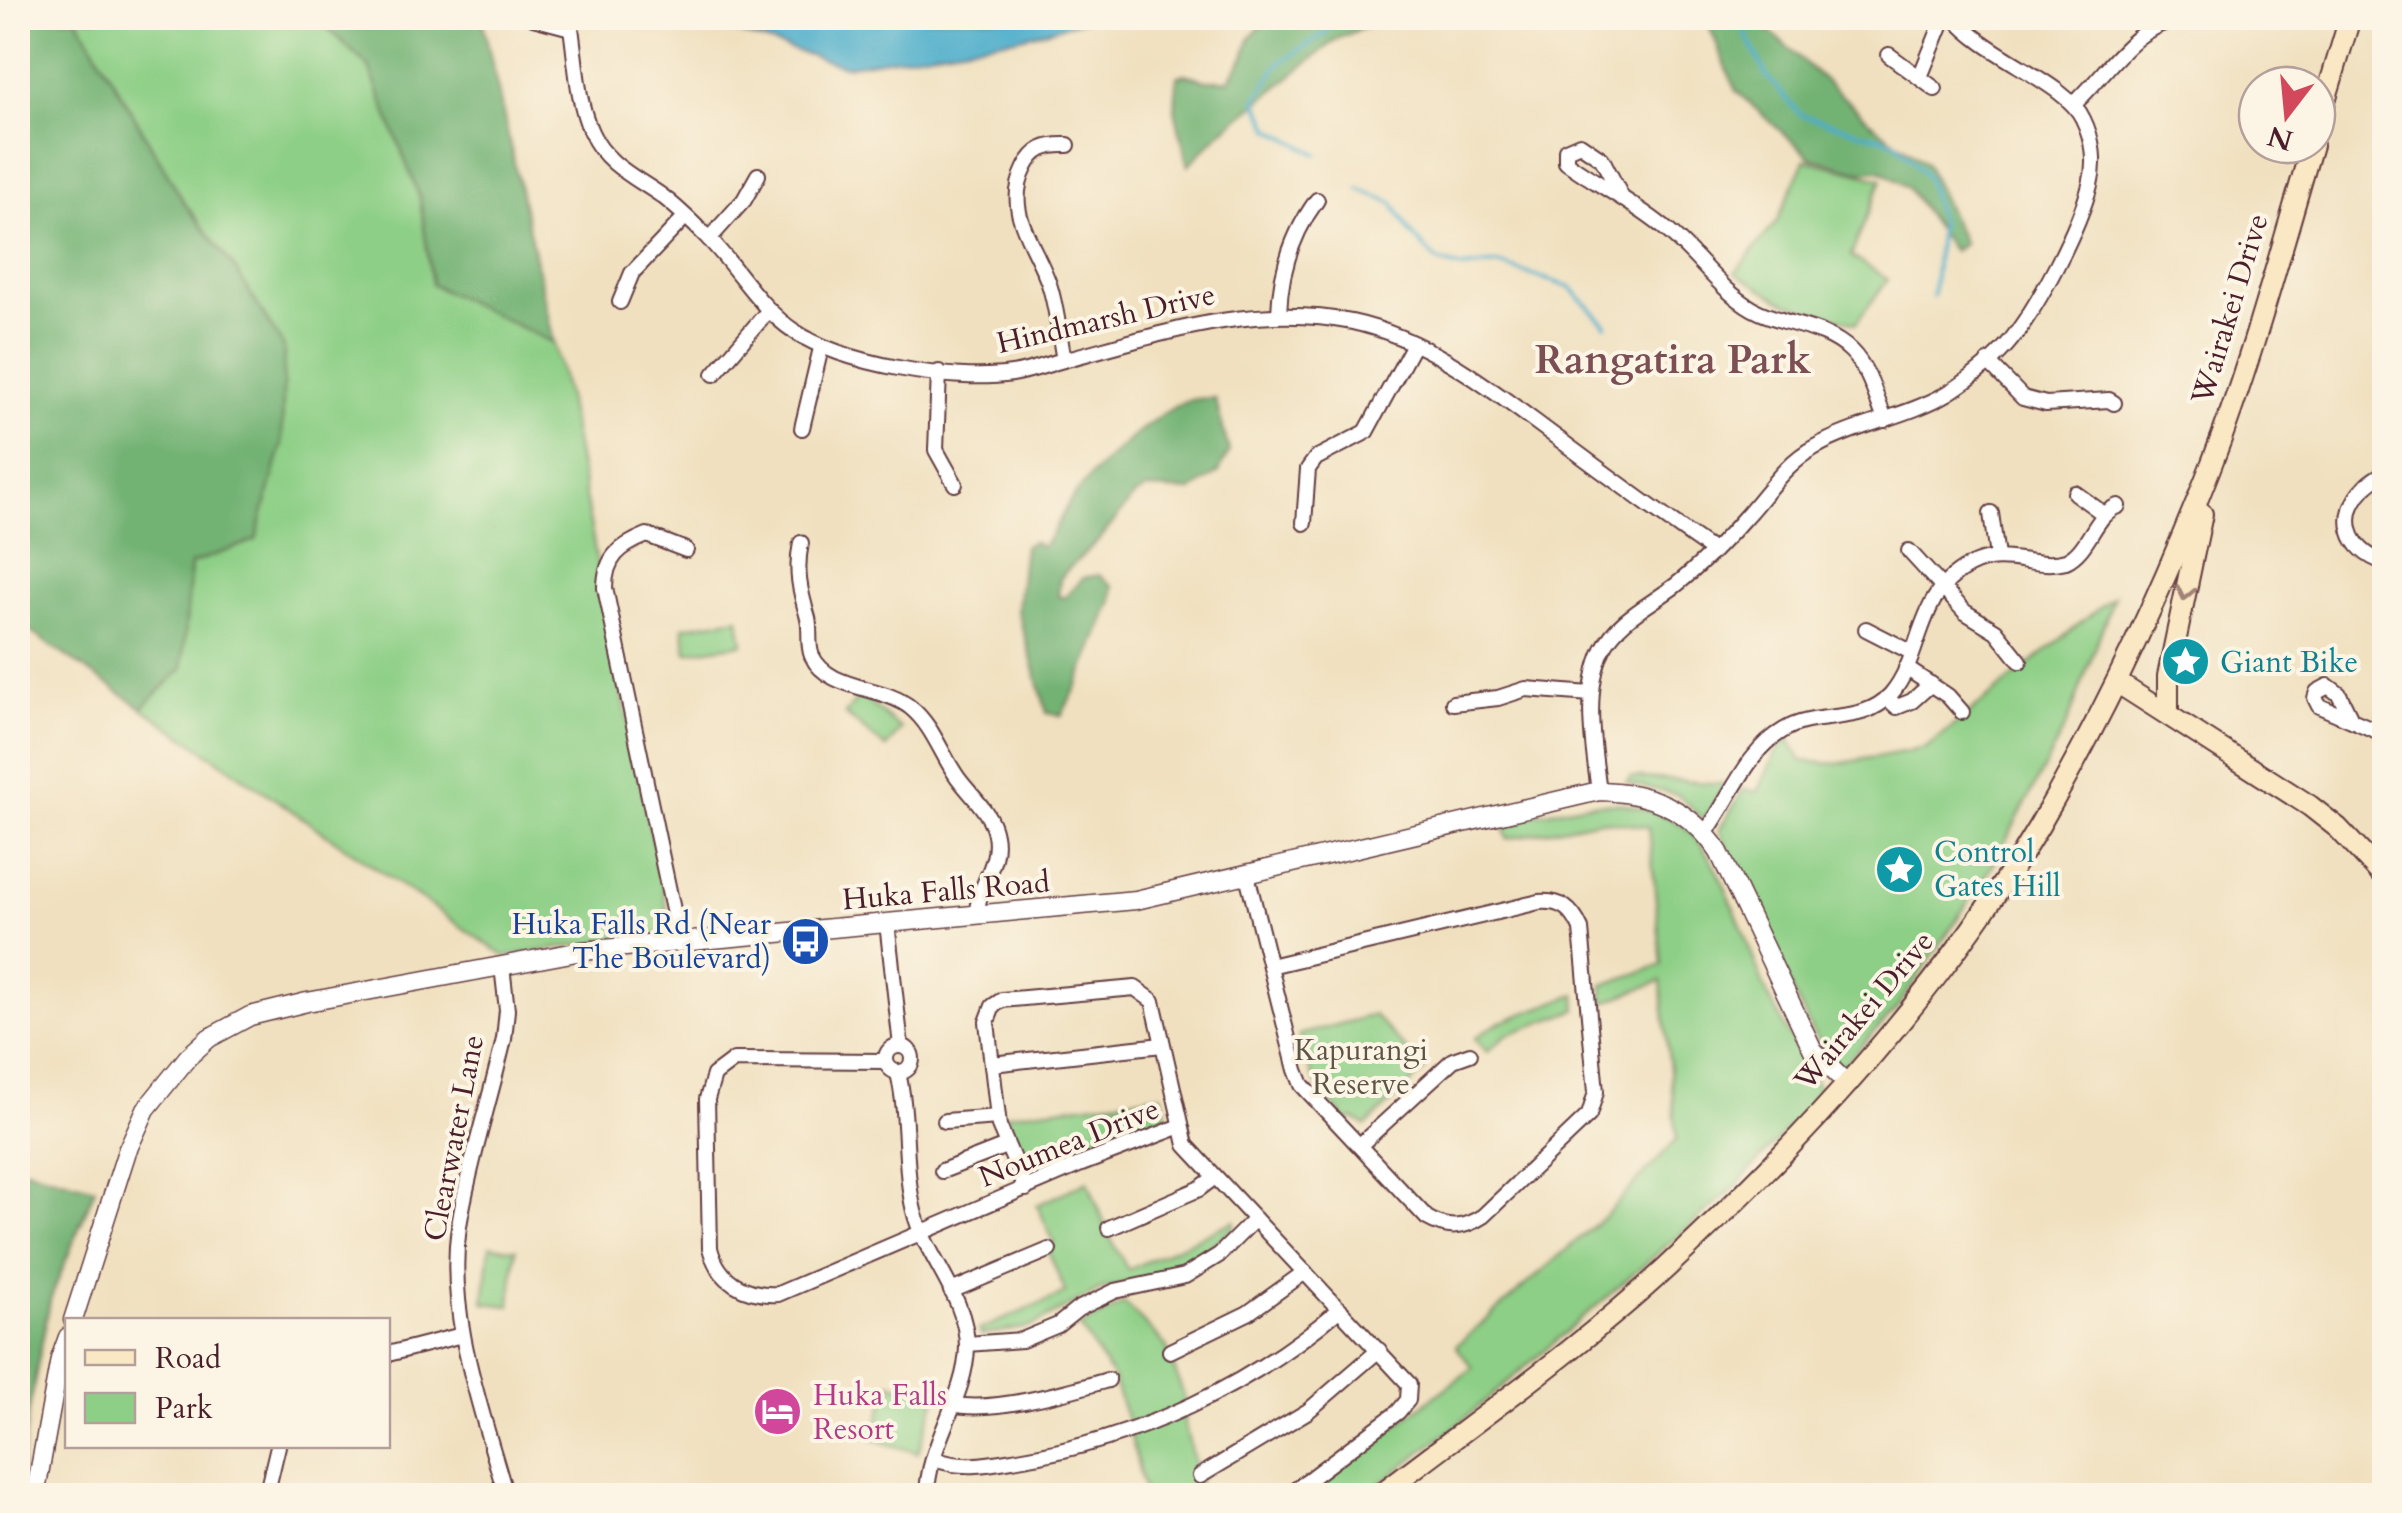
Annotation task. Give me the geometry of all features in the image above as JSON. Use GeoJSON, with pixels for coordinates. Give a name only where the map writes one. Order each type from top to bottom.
{"type":"FeatureCollection","features":[{"type":"Feature","properties":{"kind":"main road"},"geometry":{"type":"LineString","coordinates":[[2336,65],[2350,18]]}},
{"type":"Feature","properties":{"kind":"main road","name":"Wairakei Drive"},"geometry":{"type":"LineString","coordinates":[[1378,1496],[1612,1315],[1726,1211],[1891,1034],[1978,918],[2037,829],[2118,683],[2212,463],[2306,165]]}},
{"type":"Feature","properties":{"kind":"main road"},"geometry":{"type":"LineString","coordinates":[[2168,714],[2168,676],[2212,463]]}},
{"type":"Feature","properties":{"kind":"main road"},"geometry":{"type":"LineString","coordinates":[[2118,683],[2310,806],[2338,828],[2384,877]]}},
{"type":"Feature","properties":{"kind":"street"},"geometry":{"type":"LineString","coordinates":[[533,18],[572,23]]}},
{"type":"Feature","properties":{"kind":"street"},"geometry":{"type":"LineString","coordinates":[[1920,78],[1944,18]]}},
{"type":"Feature","properties":{"kind":"street"},"geometry":{"type":"LineString","coordinates":[[1599,791],[1591,694],[1600,654],[1612,635],[1713,552],[1783,472],[1814,447],[1946,394],[1988,362],[2011,340],[2068,240],[2090,185],[2092,142],[2076,104],[2004,58],[1954,18]]}},
{"type":"Feature","properties":{"kind":"street"},"geometry":{"type":"LineString","coordinates":[[2076,104],[2135,38],[2180,18],[2191,18]]}},
{"type":"Feature","properties":{"kind":"street","name":"Hindmarsh Drive"},"geometry":{"type":"LineString","coordinates":[[572,23],[583,110],[601,149],[616,166],[662,197],[709,239],[769,310],[821,348],[882,366],[1012,374],[1201,323],[1280,314],[1354,323],[1414,344],[1471,374],[1713,552]]}},
{"type":"Feature","properties":{"kind":"street"},"geometry":{"type":"LineString","coordinates":[[1889,55],[1936,89]]}},
{"type":"Feature","properties":{"kind":"street"},"geometry":{"type":"LineString","coordinates":[[1064,360],[1049,286],[1024,233],[1016,200],[1018,184],[1031,156],[1046,145],[1068,145]]}},
{"type":"Feature","properties":{"kind":"street"},"geometry":{"type":"LineString","coordinates":[[709,239],[744,200],[758,175]]}},
{"type":"Feature","properties":{"kind":"street"},"geometry":{"type":"LineString","coordinates":[[1622,198],[1690,249],[1731,294],[1780,321],[1821,332],[1852,352],[1864,369],[1885,420]]}},
{"type":"Feature","properties":{"kind":"street"},"geometry":{"type":"LineString","coordinates":[[1280,314],[1287,261],[1300,224],[1317,200]]}},
{"type":"Feature","properties":{"kind":"street"},"geometry":{"type":"LineString","coordinates":[[620,302],[632,273],[684,217]]}},
{"type":"Feature","properties":{"kind":"street"},"geometry":{"type":"LineString","coordinates":[[714,374],[769,310]]}},
{"type":"Feature","properties":{"kind":"street"},"geometry":{"type":"LineString","coordinates":[[1304,523],[1308,469],[1316,458],[1366,432],[1414,344]]}},
{"type":"Feature","properties":{"kind":"street"},"geometry":{"type":"LineString","coordinates":[[802,428],[821,348]]}},
{"type":"Feature","properties":{"kind":"street"},"geometry":{"type":"LineString","coordinates":[[1988,362],[2023,398],[2046,404],[2109,400],[2114,403]]}},
{"type":"Feature","properties":{"kind":"street"},"geometry":{"type":"LineString","coordinates":[[939,372],[936,450],[955,484]]}},
{"type":"Feature","properties":{"kind":"street"},"geometry":{"type":"LineString","coordinates":[[2384,472],[2364,487],[2351,516],[2353,542],[2359,550],[2384,562]]}},
{"type":"Feature","properties":{"kind":"street"},"geometry":{"type":"LineString","coordinates":[[2075,493],[2104,514]]}},
{"type":"Feature","properties":{"kind":"street"},"geometry":{"type":"LineString","coordinates":[[1706,832],[1756,754],[1788,727],[1852,716],[1887,698],[1909,660],[1941,588],[1973,564],[1997,557],[2066,562],[2076,557],[2104,514],[2118,506]]}},
{"type":"Feature","properties":{"kind":"street"},"geometry":{"type":"LineString","coordinates":[[1991,513],[1997,557]]}},
{"type":"Feature","properties":{"kind":"street"},"geometry":{"type":"LineString","coordinates":[[680,943],[605,588],[605,572],[614,553],[647,535],[686,550]]}},
{"type":"Feature","properties":{"kind":"street"},"geometry":{"type":"LineString","coordinates":[[801,543],[797,584],[809,620],[810,653],[831,677],[910,706],[990,819],[997,853],[981,888],[978,916]]}},
{"type":"Feature","properties":{"kind":"street"},"geometry":{"type":"LineString","coordinates":[[1909,550],[1941,588],[1965,612],[1996,631],[2020,661]]}},
{"type":"Feature","properties":{"kind":"street"},"geometry":{"type":"LineString","coordinates":[[1866,629],[1909,660],[1962,712]]}},
{"type":"Feature","properties":{"kind":"street"},"geometry":{"type":"LineString","coordinates":[[1887,698],[1897,707],[1912,702],[1931,684]]}},
{"type":"Feature","properties":{"kind":"street"},"geometry":{"type":"LineString","coordinates":[[1453,703],[1498,698],[1526,689],[1591,694]]}},
{"type":"Feature","properties":{"kind":"street"},"geometry":{"type":"LineString","coordinates":[[2351,719],[2384,734]]}},
{"type":"Feature","properties":{"kind":"street","name":"Huka Falls Road"},"geometry":{"type":"LineString","coordinates":[[74,1318],[136,1127],[158,1091],[188,1056],[210,1038],[250,1016],[582,951],[1102,905],[1247,875],[1599,791],[1625,791],[1666,803],[1706,832],[1813,1050],[1846,1084]]}},
{"type":"Feature","properties":{"kind":"street"},"geometry":{"type":"LineString","coordinates":[[1247,875],[1270,966],[1302,1085],[1427,1218],[1453,1228],[1469,1226],[1583,1124],[1594,1104],[1580,929],[1574,914],[1552,901],[1270,966]]}},
{"type":"Feature","properties":{"kind":"street"},"geometry":{"type":"LineString","coordinates":[[887,924],[901,1046],[912,1054],[907,1070],[898,1072],[890,1069],[886,1061],[889,1052],[901,1046]]}},
{"type":"Feature","properties":{"kind":"street","name":"Clearwater Lane"},"geometry":{"type":"LineString","coordinates":[[502,966],[507,1010],[504,1039],[459,1226],[457,1275],[462,1335],[506,1496]]}},
{"type":"Feature","properties":{"kind":"street"},"geometry":{"type":"LineString","coordinates":[[1026,1188],[1006,1146],[998,1117],[987,1022],[993,1006],[1002,1000],[1135,988],[1153,1001],[1181,1126]]}},
{"type":"Feature","properties":{"kind":"street"},"geometry":{"type":"LineString","coordinates":[[992,1064],[1162,1044]]}},
{"type":"Feature","properties":{"kind":"street"},"geometry":{"type":"LineString","coordinates":[[1360,1145],[1452,1060],[1470,1054]]}},
{"type":"Feature","properties":{"kind":"street"},"geometry":{"type":"LineString","coordinates":[[886,1061],[734,1060],[714,1075],[707,1099],[710,1248],[718,1268],[733,1284],[754,1294],[778,1294],[924,1232]]}},
{"type":"Feature","properties":{"kind":"street"},"geometry":{"type":"LineString","coordinates":[[898,1072],[914,1211],[951,1291],[967,1344],[965,1365],[934,1460],[927,1496]]}},
{"type":"Feature","properties":{"kind":"street"},"geometry":{"type":"LineString","coordinates":[[945,1121],[998,1117]]}},
{"type":"Feature","properties":{"kind":"street","name":"Noumea Drive"},"geometry":{"type":"LineString","coordinates":[[924,1232],[1181,1126],[1186,1145],[1405,1377],[1410,1390],[1408,1400],[1398,1412],[1287,1496]]}},
{"type":"Feature","properties":{"kind":"street"},"geometry":{"type":"LineString","coordinates":[[942,1171],[1006,1146]]}},
{"type":"Feature","properties":{"kind":"street"},"geometry":{"type":"LineString","coordinates":[[1108,1228],[1199,1189],[1215,1177]]}},
{"type":"Feature","properties":{"kind":"street"},"geometry":{"type":"LineString","coordinates":[[967,1344],[1022,1340],[1058,1325],[1087,1304],[1114,1292],[1186,1276],[1218,1255],[1255,1219]]}},
{"type":"Feature","properties":{"kind":"street"},"geometry":{"type":"LineString","coordinates":[[951,1291],[1049,1250]]}},
{"type":"Feature","properties":{"kind":"street"},"geometry":{"type":"LineString","coordinates":[[1170,1351],[1248,1313],[1304,1272]]}},
{"type":"Feature","properties":{"kind":"street"},"geometry":{"type":"LineString","coordinates":[[934,1460],[965,1466],[1038,1456],[1138,1428],[1214,1395],[1250,1374],[1340,1309]]}},
{"type":"Feature","properties":{"kind":"street"},"geometry":{"type":"LineString","coordinates":[[390,1353],[462,1335]]}},
{"type":"Feature","properties":{"kind":"street"},"geometry":{"type":"LineString","coordinates":[[36,1496],[65,1349]]}},
{"type":"Feature","properties":{"kind":"street"},"geometry":{"type":"LineString","coordinates":[[1200,1476],[1308,1410],[1379,1350]]}},
{"type":"Feature","properties":{"kind":"street"},"geometry":{"type":"LineString","coordinates":[[953,1404],[978,1408],[1108,1380]]}},
{"type":"Feature","properties":{"kind":"street"},"geometry":{"type":"LineString","coordinates":[[266,1496],[278,1448]]}},
{"type":"Feature","properties":{"kind":"green space"},"geometry":{"type":"Polygon","coordinates":[[[18,18],[77,18],[185,204],[235,269],[284,347],[282,444],[256,540],[191,564],[182,669],[142,708],[18,623],[18,18]]]}},
{"type":"Feature","properties":{"kind":"green space"},"geometry":{"type":"Polygon","coordinates":[[[77,18],[317,18],[369,67],[420,198],[432,285],[554,343],[672,932],[504,956],[142,708],[182,669],[191,564],[235,269],[185,204],[77,18]]]}},
{"type":"Feature","properties":{"kind":"green space"},"geometry":{"type":"Polygon","coordinates":[[[317,18],[482,18],[554,343],[432,285],[420,198],[369,67],[317,18]]]}},
{"type":"Feature","properties":{"kind":"green space"},"geometry":{"type":"Polygon","coordinates":[[[1269,18],[1385,18],[1337,39],[1221,132],[1188,166],[1175,110],[1177,77],[1185,74],[1206,80],[1229,80],[1244,57],[1251,36],[1269,18]]]}},
{"type":"Feature","properties":{"kind":"green space"},"geometry":{"type":"Polygon","coordinates":[[[1706,18],[1755,18],[1880,130],[1926,163],[1964,244],[1953,251],[1907,187],[1880,170],[1862,172],[1811,158],[1736,91],[1706,18]]]}},
{"type":"Feature","properties":{"kind":"green space"},"geometry":{"type":"Polygon","coordinates":[[[1805,160],[1882,179],[1851,256],[1888,279],[1856,323],[1786,303],[1735,273],[1777,221],[1805,160]]]}},
{"type":"Feature","properties":{"kind":"green space"},"geometry":{"type":"Polygon","coordinates":[[[1215,398],[1229,451],[1219,472],[1191,491],[1147,489],[1134,496],[1101,538],[1060,579],[1058,596],[1064,598],[1083,578],[1099,575],[1113,586],[1112,601],[1061,716],[1047,713],[1017,610],[1024,546],[1032,542],[1042,547],[1081,488],[1143,428],[1177,406],[1194,399],[1215,398]]]}},
{"type":"Feature","properties":{"kind":"green space"},"geometry":{"type":"Polygon","coordinates":[[[2114,596],[2067,724],[1993,865],[1897,1008],[1841,1068],[1812,1032],[1719,830],[1744,789],[1758,792],[1775,754],[1788,738],[1802,761],[1836,764],[1926,748],[2114,596]]]}},
{"type":"Feature","properties":{"kind":"green space"},"geometry":{"type":"Polygon","coordinates":[[[739,618],[743,644],[687,652],[683,627],[739,618]]]}},
{"type":"Feature","properties":{"kind":"green space"},"geometry":{"type":"Polygon","coordinates":[[[860,695],[901,729],[886,748],[845,714],[860,695]]]}},
{"type":"Feature","properties":{"kind":"green space"},"geometry":{"type":"Polygon","coordinates":[[[1630,777],[1726,784],[1704,820],[1678,795],[1626,783],[1630,777]]]}},
{"type":"Feature","properties":{"kind":"green space"},"geometry":{"type":"Polygon","coordinates":[[[1619,803],[1645,809],[1684,827],[1710,858],[1772,1004],[1821,1092],[1735,1187],[1455,1427],[1364,1495],[1300,1496],[1473,1368],[1456,1346],[1605,1216],[1677,1139],[1661,981],[1603,1003],[1603,985],[1662,965],[1649,827],[1600,820],[1507,839],[1503,821],[1586,804],[1619,803]]]}},
{"type":"Feature","properties":{"kind":"green space"},"geometry":{"type":"Polygon","coordinates":[[[1576,994],[1577,1010],[1506,1035],[1487,1052],[1475,1038],[1498,1023],[1576,994]]]}},
{"type":"Feature","properties":{"kind":"green space","name":"Kapurangi Reserve"},"geometry":{"type":"Polygon","coordinates":[[[1374,1015],[1425,1070],[1366,1126],[1347,1120],[1321,1090],[1299,1035],[1374,1015]]]}},
{"type":"Feature","properties":{"kind":"green space"},"geometry":{"type":"Polygon","coordinates":[[[1162,1095],[1167,1116],[1030,1177],[1008,1131],[1007,1114],[1162,1095]]]}},
{"type":"Feature","properties":{"kind":"green space"},"geometry":{"type":"Polygon","coordinates":[[[18,1167],[95,1188],[50,1300],[27,1420],[18,1495],[18,1167]]]}},
{"type":"Feature","properties":{"kind":"green space"},"geometry":{"type":"Polygon","coordinates":[[[1088,1181],[1109,1236],[1128,1270],[1234,1221],[1234,1228],[1180,1269],[1102,1289],[1030,1327],[981,1335],[979,1330],[1066,1293],[1046,1246],[1054,1242],[1037,1205],[1088,1181]]]}},
{"type":"Feature","properties":{"kind":"green space"},"geometry":{"type":"Polygon","coordinates":[[[490,1246],[516,1249],[510,1306],[484,1303],[490,1246]]]}},
{"type":"Feature","properties":{"kind":"green space"},"geometry":{"type":"Polygon","coordinates":[[[1124,1303],[1166,1346],[1184,1396],[1184,1423],[1203,1495],[1145,1495],[1112,1376],[1080,1327],[1124,1303]]]}},
{"type":"Feature","properties":{"kind":"green space"},"geometry":{"type":"Polygon","coordinates":[[[890,1383],[936,1398],[918,1453],[872,1439],[890,1383]]]}},
{"type":"Feature","properties":{"kind":"water"},"geometry":{"type":"Polygon","coordinates":[[[712,18],[1093,18],[1017,38],[844,66],[735,32],[712,18]]]}},
{"type":"Feature","properties":{"kind":"waterway"},"geometry":{"type":"LineString","coordinates":[[1317,154],[1271,129],[1256,100],[1278,64],[1342,18]]}},
{"type":"Feature","properties":{"kind":"waterway"},"geometry":{"type":"LineString","coordinates":[[1738,18],[1767,77],[1801,115],[1895,142],[1927,177],[1940,221],[1933,296]]}},
{"type":"Feature","properties":{"kind":"waterway"},"geometry":{"type":"LineString","coordinates":[[1359,189],[1393,203],[1410,232],[1437,261],[1463,268],[1498,264],[1570,287],[1606,325]]}},
{"type":"Feature","properties":{"kind":"place","name":"Giant Bike"},"geometry":{"type":"Point","coordinates":[2185,662]}},
{"type":"Feature","properties":{"kind":"place","name":"Control Gates Hill"},"geometry":{"type":"Point","coordinates":[1899,869]}},
{"type":"Feature","properties":{"kind":"place","name":"Huka Falls Rd (Near The Boulevard)"},"geometry":{"type":"Point","coordinates":[806,941]}},
{"type":"Feature","properties":{"kind":"place","name":"Huka Falls Resort"},"geometry":{"type":"Point","coordinates":[778,1412]}},
{"type":"Feature","properties":{"kind":"district","name":"Rangatira Park"},"geometry":{"type":"Point","coordinates":[1673,360]}}]}
